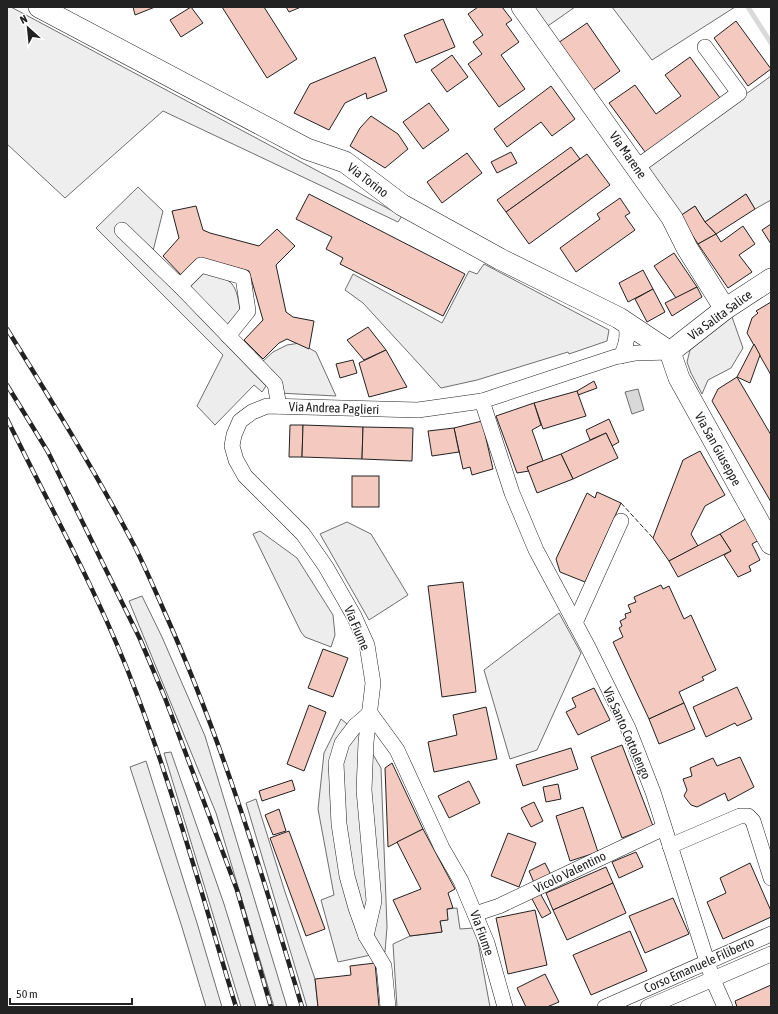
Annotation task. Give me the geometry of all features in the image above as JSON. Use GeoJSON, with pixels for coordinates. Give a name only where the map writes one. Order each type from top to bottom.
{"type":"FeatureCollection","features":[{"type":"Feature","properties":{"kind":"street","name":"Via Torino"},"geometry":{"type":"LineString","coordinates":[[39,7],[307,149],[345,162],[402,205],[500,259],[626,323],[670,352]]}},
{"type":"Feature","properties":{"kind":"street","name":"Via Marene"},"geometry":{"type":"LineString","coordinates":[[522,7],[672,218],[687,248],[725,309]]}},
{"type":"Feature","properties":{"kind":"street"},"geometry":{"type":"LineString","coordinates":[[637,167],[738,93],[705,47]]}},
{"type":"Feature","properties":{"kind":"street","name":"Via Andrea Paglieri"},"geometry":{"type":"LineString","coordinates":[[122,230],[180,286],[275,384],[279,406],[418,410],[482,401],[621,356],[670,352]]}},
{"type":"Feature","properties":{"kind":"street"},"geometry":{"type":"LineString","coordinates":[[180,286],[201,265],[243,277],[248,311],[228,336]]}},
{"type":"Feature","properties":{"kind":"street","name":"Via Salita Salice"},"geometry":{"type":"LineString","coordinates":[[670,352],[725,309],[771,279]]}},
{"type":"Feature","properties":{"kind":"street"},"geometry":{"type":"LineString","coordinates":[[621,356],[626,345],[628,334],[626,323]]}},
{"type":"Feature","properties":{"kind":"street","name":"Via San Giuseppe"},"geometry":{"type":"LineString","coordinates":[[670,352],[679,378],[771,544]]}},
{"type":"Feature","properties":{"kind":"street","name":"Via Santo Cottolengo"},"geometry":{"type":"LineString","coordinates":[[482,401],[512,493],[536,550],[628,728],[653,792],[707,961],[725,1007]]}},
{"type":"Feature","properties":{"kind":"street","name":"Via Fiume"},"geometry":{"type":"LineString","coordinates":[[279,406],[267,406],[252,412],[240,421],[233,440],[236,460],[245,476],[303,534],[326,567],[354,616],[367,646],[374,684],[370,713],[397,750],[442,848],[461,881],[486,942],[505,1007]]}},
{"type":"Feature","properties":{"kind":"street"},"geometry":{"type":"LineString","coordinates":[[575,623],[621,521]]}},
{"type":"Feature","properties":{"kind":"street"},"geometry":{"type":"LineString","coordinates":[[366,936],[374,901],[364,790],[366,742],[370,713]]}},
{"type":"Feature","properties":{"kind":"street"},"geometry":{"type":"LineString","coordinates":[[370,713],[355,726],[342,743],[336,763],[339,824],[347,876],[366,936],[384,966],[388,1007]]}},
{"type":"Feature","properties":{"kind":"street"},"geometry":{"type":"LineString","coordinates":[[670,846],[740,816],[748,816],[754,824],[771,878]]}},
{"type":"Feature","properties":{"kind":"street","name":"Vicolo Valentino"},"geometry":{"type":"LineString","coordinates":[[475,914],[499,906],[664,828]]}},
{"type":"Feature","properties":{"kind":"street","name":"Corso Emanuele Filiberto"},"geometry":{"type":"LineString","coordinates":[[605,1007],[771,934]]}},
{"type":"Feature","properties":{"kind":"street","name":"Corso Emanuele Filiberto"},"geometry":{"type":"LineString","coordinates":[[648,1007],[714,980],[771,954]]}},
{"type":"Feature","properties":{"kind":"shaded area"},"geometry":{"type":"Polygon","coordinates":[[[7,7],[11,7],[402,216],[398,222],[163,111],[65,198],[7,144],[7,7]]]}},
{"type":"Feature","properties":{"kind":"shaded area"},"geometry":{"type":"Polygon","coordinates":[[[531,7],[575,7],[545,28],[531,7]]]}},
{"type":"Feature","properties":{"kind":"shaded area"},"geometry":{"type":"Polygon","coordinates":[[[612,7],[735,7],[652,60],[612,7]]]}},
{"type":"Feature","properties":{"kind":"shaded area"},"geometry":{"type":"Polygon","coordinates":[[[771,76],[771,200],[755,209],[746,194],[705,222],[695,206],[680,216],[646,166],[771,76]]]}},
{"type":"Feature","properties":{"kind":"shaded area"},"geometry":{"type":"Polygon","coordinates":[[[138,187],[163,211],[153,251],[145,260],[266,386],[262,392],[254,385],[215,425],[197,406],[223,355],[96,228],[138,187]]]}},
{"type":"Feature","properties":{"kind":"shaded area"},"geometry":{"type":"Polygon","coordinates":[[[484,264],[609,330],[607,341],[569,354],[568,352],[477,380],[441,388],[363,303],[345,290],[353,274],[442,323],[469,271],[477,274],[484,264]]]}},
{"type":"Feature","properties":{"kind":"shaded area"},"geometry":{"type":"Polygon","coordinates":[[[202,272],[219,276],[234,286],[240,310],[227,325],[189,285],[202,272]]]}},
{"type":"Feature","properties":{"kind":"shaded area"},"geometry":{"type":"Polygon","coordinates":[[[732,317],[743,348],[731,368],[708,380],[702,394],[687,362],[690,350],[732,317]]]}},
{"type":"Feature","properties":{"kind":"shaded area"},"geometry":{"type":"Polygon","coordinates":[[[300,343],[316,352],[336,396],[278,393],[262,362],[273,352],[287,345],[300,343]]]}},
{"type":"Feature","properties":{"kind":"shaded area"},"geometry":{"type":"Polygon","coordinates":[[[638,389],[644,410],[632,414],[625,392],[638,389]]]}},
{"type":"Feature","properties":{"kind":"shaded area"},"geometry":{"type":"Polygon","coordinates":[[[347,522],[371,534],[408,595],[369,620],[320,534],[347,522]]]}},
{"type":"Feature","properties":{"kind":"shaded area"},"geometry":{"type":"Polygon","coordinates":[[[260,531],[297,558],[333,615],[335,635],[331,647],[305,637],[301,632],[253,534],[260,531]]]}},
{"type":"Feature","properties":{"kind":"shaded area"},"geometry":{"type":"Polygon","coordinates":[[[142,596],[162,637],[205,736],[287,1007],[274,1007],[216,813],[129,601],[142,596]]]}},
{"type":"Feature","properties":{"kind":"shaded area"},"geometry":{"type":"Polygon","coordinates":[[[559,613],[581,653],[537,750],[510,759],[484,670],[559,613]]]}},
{"type":"Feature","properties":{"kind":"shaded area"},"geometry":{"type":"Polygon","coordinates":[[[341,719],[362,736],[381,768],[387,927],[385,952],[338,962],[321,900],[334,895],[318,809],[324,753],[341,719]]]}},
{"type":"Feature","properties":{"kind":"shaded area"},"geometry":{"type":"Polygon","coordinates":[[[171,752],[224,904],[256,1007],[241,1007],[164,753],[171,752]]]}},
{"type":"Feature","properties":{"kind":"shaded area"},"geometry":{"type":"Polygon","coordinates":[[[146,761],[222,1007],[206,1007],[181,924],[130,767],[146,761]]]}},
{"type":"Feature","properties":{"kind":"shaded area"},"geometry":{"type":"Polygon","coordinates":[[[256,799],[285,892],[315,979],[318,1007],[307,1007],[246,803],[256,799]]]}},
{"type":"Feature","properties":{"kind":"shaded area"},"geometry":{"type":"Polygon","coordinates":[[[457,908],[460,929],[474,928],[477,936],[490,1007],[397,1007],[393,944],[410,936],[442,932],[440,921],[447,909],[457,908]]]}},
{"type":"Feature","properties":{"kind":"building"},"geometry":{"type":"Polygon","coordinates":[[[133,7],[155,7],[135,15],[133,7]]]}},
{"type":"Feature","properties":{"kind":"building"},"geometry":{"type":"Polygon","coordinates":[[[191,7],[203,23],[181,37],[170,20],[191,7]]]}},
{"type":"Feature","properties":{"kind":"building"},"geometry":{"type":"Polygon","coordinates":[[[222,7],[264,7],[297,59],[267,78],[222,7]]]}},
{"type":"Feature","properties":{"kind":"building"},"geometry":{"type":"Polygon","coordinates":[[[286,7],[301,7],[289,12],[286,7]]]}},
{"type":"Feature","properties":{"kind":"building"},"geometry":{"type":"Polygon","coordinates":[[[478,7],[502,7],[512,20],[506,24],[519,42],[501,55],[525,89],[499,107],[468,64],[482,54],[473,42],[483,35],[468,14],[478,7]]]}},
{"type":"Feature","properties":{"kind":"building"},"geometry":{"type":"Polygon","coordinates":[[[443,19],[455,47],[416,63],[404,35],[443,19]]]}},
{"type":"Feature","properties":{"kind":"building"},"geometry":{"type":"Polygon","coordinates":[[[736,21],[771,69],[748,86],[714,38],[736,21]]]}},
{"type":"Feature","properties":{"kind":"building"},"geometry":{"type":"Polygon","coordinates":[[[587,23],[620,71],[592,91],[558,43],[587,23]]]}},
{"type":"Feature","properties":{"kind":"building"},"geometry":{"type":"Polygon","coordinates":[[[452,55],[468,77],[447,92],[431,70],[452,55]]]}},
{"type":"Feature","properties":{"kind":"building"},"geometry":{"type":"Polygon","coordinates":[[[375,57],[387,91],[367,99],[366,93],[345,103],[329,130],[294,113],[310,84],[375,57]]]}},
{"type":"Feature","properties":{"kind":"building"},"geometry":{"type":"Polygon","coordinates":[[[690,57],[723,102],[648,156],[609,103],[635,85],[656,114],[681,96],[665,75],[690,57]]]}},
{"type":"Feature","properties":{"kind":"building"},"geometry":{"type":"Polygon","coordinates":[[[551,86],[575,119],[552,136],[541,122],[507,147],[494,129],[551,86]]]}},
{"type":"Feature","properties":{"kind":"building"},"geometry":{"type":"Polygon","coordinates":[[[429,103],[449,130],[423,149],[403,122],[429,103]]]}},
{"type":"Feature","properties":{"kind":"building"},"geometry":{"type":"Polygon","coordinates":[[[371,116],[398,134],[408,149],[385,168],[350,146],[360,128],[371,116]]]}},
{"type":"Feature","properties":{"kind":"building"},"geometry":{"type":"Polygon","coordinates":[[[571,147],[580,159],[506,212],[497,200],[571,147]]]}},
{"type":"Feature","properties":{"kind":"building"},"geometry":{"type":"Polygon","coordinates":[[[511,152],[517,163],[497,173],[491,162],[511,152]]]}},
{"type":"Feature","properties":{"kind":"building"},"geometry":{"type":"Polygon","coordinates":[[[467,153],[482,173],[442,203],[427,182],[467,153]]]}},
{"type":"Feature","properties":{"kind":"building"},"geometry":{"type":"Polygon","coordinates":[[[587,154],[610,185],[529,244],[506,212],[587,154]]]}},
{"type":"Feature","properties":{"kind":"building"},"geometry":{"type":"Polygon","coordinates":[[[309,194],[465,274],[443,316],[340,264],[343,258],[326,249],[332,237],[296,219],[309,194]]]}},
{"type":"Feature","properties":{"kind":"building"},"geometry":{"type":"Polygon","coordinates":[[[746,194],[755,209],[716,234],[705,222],[746,194]]]}},
{"type":"Feature","properties":{"kind":"building"},"geometry":{"type":"Polygon","coordinates":[[[620,198],[630,213],[625,216],[635,230],[576,272],[560,248],[600,219],[597,214],[620,198]]]}},
{"type":"Feature","properties":{"kind":"building"},"geometry":{"type":"Polygon","coordinates":[[[196,206],[203,230],[210,233],[259,246],[277,229],[295,246],[276,265],[286,312],[293,317],[314,321],[309,349],[287,339],[279,343],[263,359],[244,340],[263,320],[249,271],[205,259],[182,276],[163,256],[179,238],[172,211],[196,206]]]}},
{"type":"Feature","properties":{"kind":"building"},"geometry":{"type":"Polygon","coordinates":[[[695,206],[705,222],[716,234],[698,244],[680,216],[695,206]]]}},
{"type":"Feature","properties":{"kind":"building"},"geometry":{"type":"Polygon","coordinates":[[[771,224],[771,244],[762,230],[771,224]]]}},
{"type":"Feature","properties":{"kind":"building"},"geometry":{"type":"Polygon","coordinates":[[[743,226],[755,244],[739,255],[752,272],[728,288],[698,244],[716,234],[721,242],[743,226]]]}},
{"type":"Feature","properties":{"kind":"building"},"geometry":{"type":"Polygon","coordinates":[[[674,253],[697,287],[676,298],[654,266],[674,253]]]}},
{"type":"Feature","properties":{"kind":"building"},"geometry":{"type":"Polygon","coordinates":[[[643,270],[653,289],[628,302],[619,283],[643,270]]]}},
{"type":"Feature","properties":{"kind":"building"},"geometry":{"type":"Polygon","coordinates":[[[697,287],[702,297],[672,316],[665,303],[697,287]]]}},
{"type":"Feature","properties":{"kind":"building"},"geometry":{"type":"Polygon","coordinates":[[[653,289],[665,312],[647,322],[635,299],[653,289]]]}},
{"type":"Feature","properties":{"kind":"building"},"geometry":{"type":"Polygon","coordinates":[[[771,302],[771,375],[747,333],[752,318],[758,313],[756,311],[771,302]]]}},
{"type":"Feature","properties":{"kind":"building"},"geometry":{"type":"Polygon","coordinates":[[[368,327],[386,350],[364,360],[347,340],[368,327]]]}},
{"type":"Feature","properties":{"kind":"building"},"geometry":{"type":"Polygon","coordinates":[[[754,344],[760,355],[750,383],[737,377],[754,344]]]}},
{"type":"Feature","properties":{"kind":"building"},"geometry":{"type":"Polygon","coordinates":[[[386,350],[407,387],[369,397],[359,363],[386,350]]]}},
{"type":"Feature","properties":{"kind":"building"},"geometry":{"type":"Polygon","coordinates":[[[353,360],[357,373],[340,378],[336,364],[353,360]]]}},
{"type":"Feature","properties":{"kind":"building"},"geometry":{"type":"Polygon","coordinates":[[[737,377],[771,435],[771,502],[712,401],[718,389],[737,377]]]}},
{"type":"Feature","properties":{"kind":"building"},"geometry":{"type":"Polygon","coordinates":[[[594,381],[597,388],[578,395],[577,391],[594,381]]]}},
{"type":"Feature","properties":{"kind":"building"},"geometry":{"type":"Polygon","coordinates":[[[577,391],[586,416],[543,429],[534,403],[577,391]]]}},
{"type":"Feature","properties":{"kind":"building"},"geometry":{"type":"Polygon","coordinates":[[[534,403],[541,425],[532,430],[543,461],[527,467],[529,471],[517,473],[496,416],[534,403]]]}},
{"type":"Feature","properties":{"kind":"building"},"geometry":{"type":"Polygon","coordinates":[[[609,419],[619,442],[612,446],[606,433],[590,440],[586,430],[609,419]]]}},
{"type":"Feature","properties":{"kind":"building"},"geometry":{"type":"Polygon","coordinates":[[[482,421],[493,469],[472,475],[470,467],[463,469],[454,428],[482,421]]]}},
{"type":"Feature","properties":{"kind":"building"},"geometry":{"type":"Polygon","coordinates":[[[290,425],[303,425],[302,457],[289,457],[290,425]]]}},
{"type":"Feature","properties":{"kind":"building"},"geometry":{"type":"Polygon","coordinates":[[[303,425],[363,427],[362,459],[302,457],[303,425]]]}},
{"type":"Feature","properties":{"kind":"building"},"geometry":{"type":"Polygon","coordinates":[[[363,427],[413,428],[412,461],[362,459],[363,427]]]}},
{"type":"Feature","properties":{"kind":"building"},"geometry":{"type":"Polygon","coordinates":[[[454,428],[459,452],[432,456],[428,431],[454,428]]]}},
{"type":"Feature","properties":{"kind":"building"},"geometry":{"type":"Polygon","coordinates":[[[606,433],[618,458],[573,479],[561,454],[606,433]]]}},
{"type":"Feature","properties":{"kind":"building"},"geometry":{"type":"Polygon","coordinates":[[[700,451],[725,495],[705,506],[691,534],[698,546],[669,561],[653,538],[683,460],[700,451]]]}},
{"type":"Feature","properties":{"kind":"building"},"geometry":{"type":"Polygon","coordinates":[[[561,454],[573,479],[537,493],[527,467],[561,454]]]}},
{"type":"Feature","properties":{"kind":"building"},"geometry":{"type":"Polygon","coordinates":[[[352,476],[379,476],[379,507],[352,507],[352,476]]]}},
{"type":"Feature","properties":{"kind":"building"},"geometry":{"type":"Polygon","coordinates":[[[597,492],[621,503],[585,582],[560,572],[556,559],[587,493],[595,498],[597,492]]]}},
{"type":"Feature","properties":{"kind":"building"},"geometry":{"type":"Polygon","coordinates":[[[749,517],[761,539],[752,544],[760,560],[749,566],[751,571],[738,577],[724,555],[731,551],[720,534],[749,517]]]}},
{"type":"Feature","properties":{"kind":"building"},"geometry":{"type":"Polygon","coordinates":[[[720,534],[731,551],[678,577],[669,561],[720,534]]]}},
{"type":"Feature","properties":{"kind":"building"},"geometry":{"type":"Polygon","coordinates":[[[463,582],[476,692],[442,697],[428,586],[463,582]]]}},
{"type":"Feature","properties":{"kind":"building"},"geometry":{"type":"Polygon","coordinates":[[[661,585],[663,589],[669,586],[684,619],[691,615],[716,670],[702,677],[704,680],[679,692],[684,703],[649,719],[613,642],[623,637],[619,628],[622,626],[620,621],[626,618],[625,614],[631,612],[628,605],[636,602],[634,597],[661,585]]]}},
{"type":"Feature","properties":{"kind":"building"},"geometry":{"type":"Polygon","coordinates":[[[323,649],[348,658],[333,697],[308,688],[323,649]]]}},
{"type":"Feature","properties":{"kind":"building"},"geometry":{"type":"Polygon","coordinates":[[[737,687],[752,719],[737,726],[735,723],[706,737],[693,707],[737,687]]]}},
{"type":"Feature","properties":{"kind":"building"},"geometry":{"type":"Polygon","coordinates":[[[594,688],[610,720],[578,735],[566,712],[576,707],[572,698],[594,688]]]}},
{"type":"Feature","properties":{"kind":"building"},"geometry":{"type":"Polygon","coordinates":[[[684,703],[695,729],[659,744],[649,719],[684,703]]]}},
{"type":"Feature","properties":{"kind":"building"},"geometry":{"type":"Polygon","coordinates":[[[309,705],[326,712],[304,771],[287,764],[309,705]]]}},
{"type":"Feature","properties":{"kind":"building"},"geometry":{"type":"Polygon","coordinates":[[[486,707],[497,759],[434,772],[428,742],[457,735],[453,715],[486,707]]]}},
{"type":"Feature","properties":{"kind":"building"},"geometry":{"type":"Polygon","coordinates":[[[622,745],[653,826],[622,838],[591,757],[622,745]]]}},
{"type":"Feature","properties":{"kind":"building"},"geometry":{"type":"Polygon","coordinates":[[[571,748],[578,769],[523,786],[516,765],[571,748]]]}},
{"type":"Feature","properties":{"kind":"building"},"geometry":{"type":"Polygon","coordinates":[[[740,757],[754,787],[728,801],[725,793],[697,807],[691,805],[684,796],[687,790],[683,779],[692,776],[690,768],[713,758],[717,766],[740,757]]]}},
{"type":"Feature","properties":{"kind":"building"},"geometry":{"type":"Polygon","coordinates":[[[392,763],[423,829],[388,847],[385,768],[392,763]]]}},
{"type":"Feature","properties":{"kind":"building"},"geometry":{"type":"Polygon","coordinates":[[[292,780],[295,790],[262,801],[259,791],[292,780]]]}},
{"type":"Feature","properties":{"kind":"building"},"geometry":{"type":"Polygon","coordinates":[[[469,781],[480,803],[449,818],[438,796],[469,781]]]}},
{"type":"Feature","properties":{"kind":"building"},"geometry":{"type":"Polygon","coordinates":[[[558,784],[561,799],[546,802],[543,787],[558,784]]]}},
{"type":"Feature","properties":{"kind":"building"},"geometry":{"type":"Polygon","coordinates":[[[534,802],[543,821],[531,827],[521,808],[534,802]]]}},
{"type":"Feature","properties":{"kind":"building"},"geometry":{"type":"Polygon","coordinates":[[[583,807],[598,852],[570,861],[556,816],[583,807]]]}},
{"type":"Feature","properties":{"kind":"building"},"geometry":{"type":"Polygon","coordinates":[[[279,809],[286,831],[273,835],[265,815],[279,809]]]}},
{"type":"Feature","properties":{"kind":"building"},"geometry":{"type":"Polygon","coordinates":[[[423,829],[455,889],[448,893],[453,908],[447,909],[448,920],[440,921],[442,932],[410,936],[393,900],[421,889],[397,842],[423,829]]]}},
{"type":"Feature","properties":{"kind":"building"},"geometry":{"type":"Polygon","coordinates":[[[289,831],[325,929],[306,936],[270,838],[289,831]]]}},
{"type":"Feature","properties":{"kind":"building"},"geometry":{"type":"Polygon","coordinates":[[[508,833],[536,843],[519,887],[491,876],[508,833]]]}},
{"type":"Feature","properties":{"kind":"building"},"geometry":{"type":"Polygon","coordinates":[[[636,852],[643,867],[619,878],[612,862],[636,852]]]}},
{"type":"Feature","properties":{"kind":"building"},"geometry":{"type":"Polygon","coordinates":[[[545,863],[552,877],[535,885],[529,871],[545,863]]]}},
{"type":"Feature","properties":{"kind":"building"},"geometry":{"type":"Polygon","coordinates":[[[750,863],[771,911],[771,917],[723,939],[707,902],[726,893],[720,878],[750,863]]]}},
{"type":"Feature","properties":{"kind":"building"},"geometry":{"type":"Polygon","coordinates":[[[606,867],[613,883],[553,910],[546,893],[606,867]]]}},
{"type":"Feature","properties":{"kind":"building"},"geometry":{"type":"Polygon","coordinates":[[[613,883],[626,913],[567,940],[553,910],[613,883]]]}},
{"type":"Feature","properties":{"kind":"building"},"geometry":{"type":"Polygon","coordinates":[[[540,893],[551,913],[542,918],[531,897],[540,893]]]}},
{"type":"Feature","properties":{"kind":"building"},"geometry":{"type":"Polygon","coordinates":[[[673,898],[689,934],[645,953],[629,916],[673,898]]]}},
{"type":"Feature","properties":{"kind":"building"},"geometry":{"type":"Polygon","coordinates":[[[535,910],[547,965],[508,974],[496,918],[535,910]]]}},
{"type":"Feature","properties":{"kind":"building"},"geometry":{"type":"Polygon","coordinates":[[[630,931],[647,971],[591,995],[573,955],[630,931]]]}},
{"type":"Feature","properties":{"kind":"building"},"geometry":{"type":"Polygon","coordinates":[[[375,963],[379,1007],[318,1007],[315,979],[351,975],[350,966],[375,963]]]}},
{"type":"Feature","properties":{"kind":"building"},"geometry":{"type":"Polygon","coordinates":[[[545,974],[559,1002],[547,1007],[526,1007],[517,988],[545,974]]]}},
{"type":"Feature","properties":{"kind":"building"},"geometry":{"type":"Polygon","coordinates":[[[771,985],[771,1007],[737,1007],[735,1001],[771,985]]]}},
{"type":"Feature","properties":{"kind":"waterway"},"geometry":{"type":"LineString","coordinates":[[748,7],[771,43]]}},
{"type":"Feature","properties":{"kind":"railway"},"geometry":{"type":"LineString","coordinates":[[7,329],[119,517],[138,553],[186,661],[240,807],[302,1007]]}},
{"type":"Feature","properties":{"kind":"railway"},"geometry":{"type":"LineString","coordinates":[[7,385],[48,452],[140,639],[165,698],[237,890],[271,1007]]}},
{"type":"Feature","properties":{"kind":"railway"},"geometry":{"type":"LineString","coordinates":[[7,419],[75,554],[107,622],[136,692],[164,770],[236,1007]]}},
{"type":"Feature","properties":{"kind":"fence"},"geometry":{"type":"LineString","coordinates":[[621,503],[653,538]]}}]}
